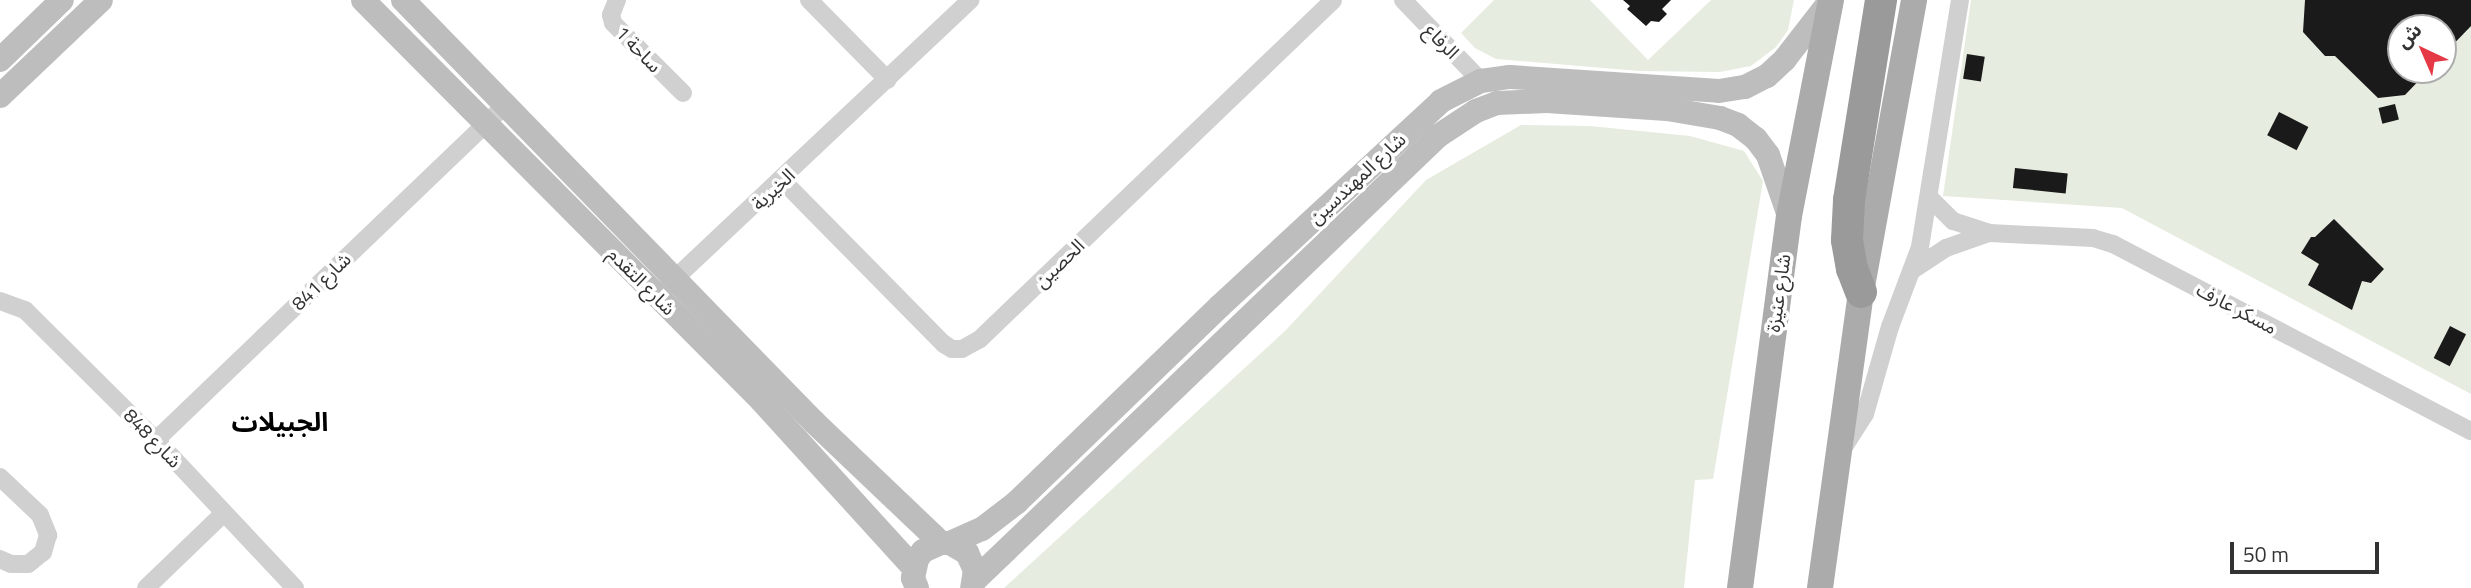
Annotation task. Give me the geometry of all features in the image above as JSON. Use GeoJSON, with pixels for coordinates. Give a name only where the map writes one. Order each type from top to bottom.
{"type":"FeatureCollection","features":[{"type":"Feature","properties":{"kind":"highway"},"geometry":{"type":"LineString","coordinates":[[1861,292],[1852,269],[1847,240],[1849,200],[1881,0]]}},
{"type":"Feature","properties":{"kind":"main road","name":"شارع عنيزة"},"geometry":{"type":"LineString","coordinates":[[1740,588],[1789,216],[1831,0]]}},
{"type":"Feature","properties":{"kind":"main road"},"geometry":{"type":"LineString","coordinates":[[1820,588],[1861,292],[1914,0]]}},
{"type":"Feature","properties":{"kind":"street"},"geometry":{"type":"LineString","coordinates":[[0,60],[62,0]]}},
{"type":"Feature","properties":{"kind":"street"},"geometry":{"type":"LineString","coordinates":[[0,96],[101,0]]}},
{"type":"Feature","properties":{"kind":"street","name":"شارع التقدم"},"geometry":{"type":"LineString","coordinates":[[363,0],[486,123],[666,288],[946,543],[967,553],[973,561],[973,584]]}},
{"type":"Feature","properties":{"kind":"street","name":"شارع التقدم"},"geometry":{"type":"LineString","coordinates":[[403,0],[504,106],[666,288],[797,438],[913,580]]}},
{"type":"Feature","properties":{"kind":"street","name":"ساحة 1"},"geometry":{"type":"LineString","coordinates":[[617,0],[611,16],[613,23],[683,93]]}},
{"type":"Feature","properties":{"kind":"street"},"geometry":{"type":"LineString","coordinates":[[809,0],[888,80]]}},
{"type":"Feature","properties":{"kind":"street","name":"الخيرية"},"geometry":{"type":"LineString","coordinates":[[666,288],[971,0]]}},
{"type":"Feature","properties":{"kind":"street","name":"الحصين"},"geometry":{"type":"LineString","coordinates":[[782,180],[944,344],[952,349],[962,349],[981,339],[1333,0]]}},
{"type":"Feature","properties":{"kind":"street","name":"الرفاع"},"geometry":{"type":"LineString","coordinates":[[1403,0],[1481,81]]}},
{"type":"Feature","properties":{"kind":"street","name":"شارع المهندسين"},"geometry":{"type":"LineString","coordinates":[[913,580],[923,551],[982,529],[1017,502],[1441,101],[1481,81],[1510,77],[1719,91],[1745,87],[1767,76],[1785,59],[1831,0]]}},
{"type":"Feature","properties":{"kind":"street"},"geometry":{"type":"LineString","coordinates":[[1839,454],[1865,414],[1889,327],[1920,247],[1959,0]]}},
{"type":"Feature","properties":{"kind":"street","name":"شارع المهندسين"},"geometry":{"type":"LineString","coordinates":[[973,584],[1438,136],[1476,111],[1497,103],[1547,101],[1667,109],[1720,118],[1738,125],[1756,139],[1768,155],[1789,216]]}},
{"type":"Feature","properties":{"kind":"street","name":"شارع 841"},"geometry":{"type":"LineString","coordinates":[[156,440],[504,106]]}},
{"type":"Feature","properties":{"kind":"street","name":"مسكر عارف"},"geometry":{"type":"LineString","coordinates":[[1929,197],[1953,221],[1989,233],[2093,239],[2113,244],[2471,430]]}},
{"type":"Feature","properties":{"kind":"street","name":"مسكر عارف"},"geometry":{"type":"LineString","coordinates":[[1911,271],[1946,248],[1989,233]]}},
{"type":"Feature","properties":{"kind":"street","name":"شارع 848"},"geometry":{"type":"LineString","coordinates":[[0,302],[25,310],[156,440],[295,588]]}},
{"type":"Feature","properties":{"kind":"street"},"geometry":{"type":"LineString","coordinates":[[0,477],[40,515],[48,535],[43,552],[28,564],[10,564],[0,558]]}},
{"type":"Feature","properties":{"kind":"street"},"geometry":{"type":"LineString","coordinates":[[146,588],[223,514]]}},
{"type":"Feature","properties":{"kind":"shaded area"},"geometry":{"type":"Polygon","coordinates":[[[1494,0],[1590,0],[1648,60],[1711,0],[1794,0],[1788,30],[1776,47],[1751,66],[1720,72],[1639,71],[1496,59],[1475,48],[1461,33],[1494,0]]]}},
{"type":"Feature","properties":{"kind":"shaded area"},"geometry":{"type":"Polygon","coordinates":[[[1971,0],[2471,0],[2471,394],[2122,208],[1943,196],[1971,0]]]}},
{"type":"Feature","properties":{"kind":"shaded area"},"geometry":{"type":"Polygon","coordinates":[[[1521,125],[1590,126],[1690,136],[1744,151],[1763,181],[1713,479],[1695,480],[1684,588],[1004,588],[1285,331],[1426,180],[1521,125]]]}},
{"type":"Feature","properties":{"kind":"building"},"geometry":{"type":"Polygon","coordinates":[[[1623,0],[1671,0],[1662,9],[1667,14],[1659,22],[1651,21],[1646,26],[1627,9],[1630,6],[1623,0]]]}},
{"type":"Feature","properties":{"kind":"building"},"geometry":{"type":"Polygon","coordinates":[[[2305,0],[2471,0],[2471,26],[2457,40],[2457,14],[2387,14],[2387,84],[2416,84],[2405,95],[2378,98],[2335,56],[2325,56],[2303,32],[2305,0]]]}},
{"type":"Feature","properties":{"kind":"building"},"geometry":{"type":"Polygon","coordinates":[[[1967,54],[1985,57],[1981,82],[1963,79],[1967,54]]]}},
{"type":"Feature","properties":{"kind":"building"},"geometry":{"type":"Polygon","coordinates":[[[2395,104],[2399,120],[2382,124],[2379,108],[2395,104]]]}},
{"type":"Feature","properties":{"kind":"building"},"geometry":{"type":"Polygon","coordinates":[[[2279,112],[2308,127],[2297,150],[2267,135],[2279,112]]]}},
{"type":"Feature","properties":{"kind":"building"},"geometry":{"type":"Polygon","coordinates":[[[2015,168],[2068,174],[2066,193],[2013,188],[2015,168]]]}},
{"type":"Feature","properties":{"kind":"building"},"geometry":{"type":"Polygon","coordinates":[[[2334,219],[2384,269],[2371,283],[2362,281],[2352,310],[2308,285],[2319,264],[2301,253],[2311,237],[2315,237],[2334,219]]]}},
{"type":"Feature","properties":{"kind":"building"},"geometry":{"type":"Polygon","coordinates":[[[2450,326],[2466,334],[2450,366],[2434,358],[2450,326]]]}},
{"type":"Feature","properties":{"kind":"district","name":"الجبيلات"},"geometry":{"type":"Point","coordinates":[280,422]}}]}
